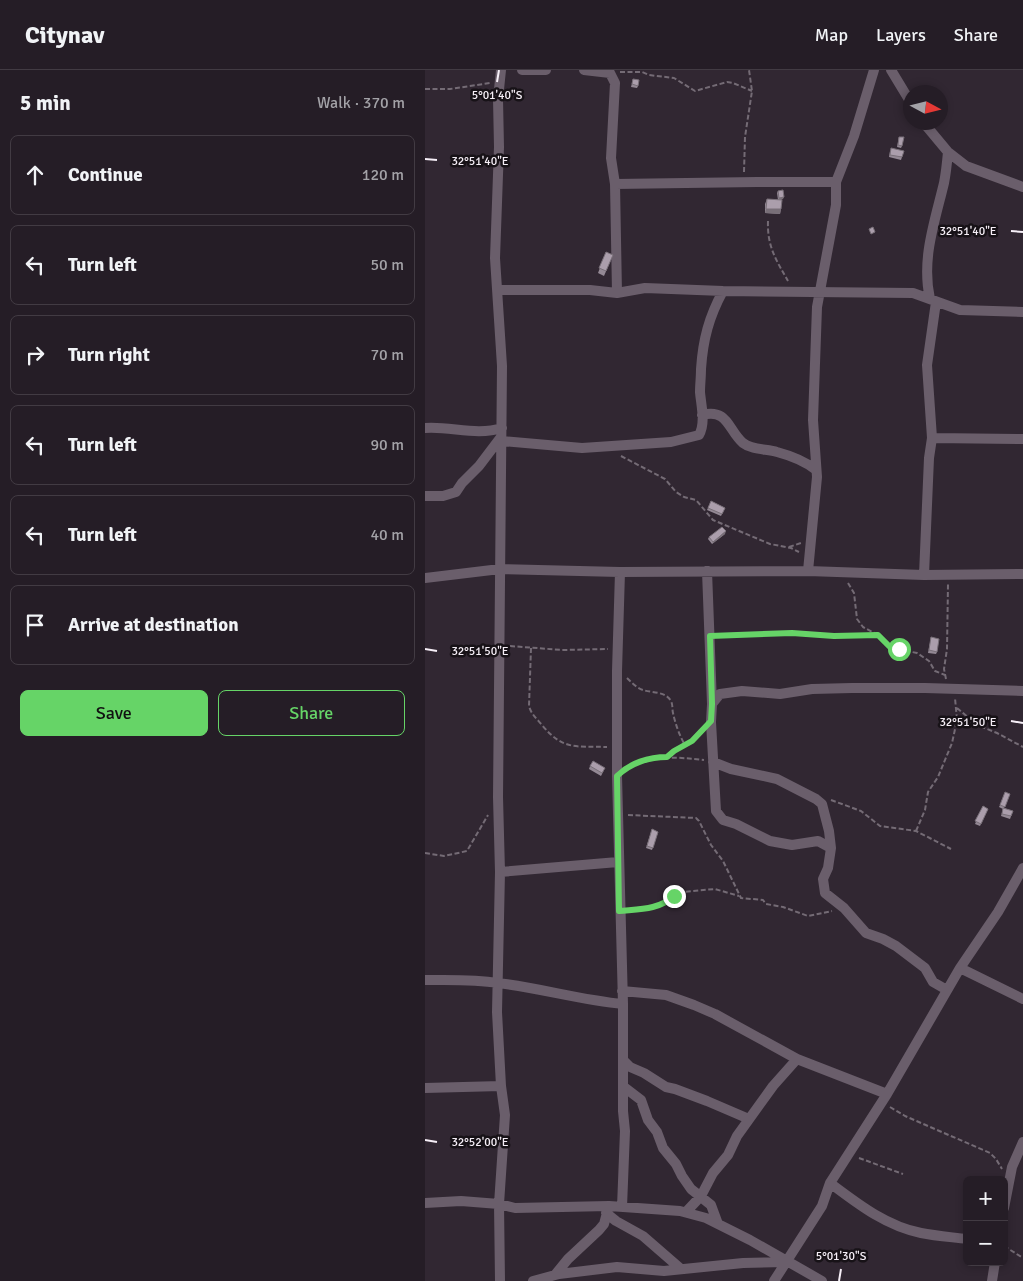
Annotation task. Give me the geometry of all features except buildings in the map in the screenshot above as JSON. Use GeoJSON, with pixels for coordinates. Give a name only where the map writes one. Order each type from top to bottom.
{"type":"FeatureCollection","features":[{"type":"Feature","properties":{"kind":"street"},"geometry":{"type":"LineString","coordinates":[[500,1281],[499,1204],[505,1115],[501,1086],[497,1012],[500,872],[501,366],[495,258],[499,155],[499,81],[501,70]]}},
{"type":"Feature","properties":{"kind":"street"},"geometry":{"type":"LineString","coordinates":[[522,70],[547,70]]}},
{"type":"Feature","properties":{"kind":"street"},"geometry":{"type":"LineString","coordinates":[[584,70],[608,72],[612,75],[615,83],[611,158],[615,184],[617,293]]}},
{"type":"Feature","properties":{"kind":"street"},"geometry":{"type":"LineString","coordinates":[[808,571],[817,470],[813,420],[817,307],[836,205],[836,182],[854,136],[874,70]]}},
{"type":"Feature","properties":{"kind":"street"},"geometry":{"type":"LineString","coordinates":[[891,70],[903,90]]}},
{"type":"Feature","properties":{"kind":"street"},"geometry":{"type":"LineString","coordinates":[[930,130],[948,152],[966,166],[1023,187]]}},
{"type":"Feature","properties":{"kind":"street"},"geometry":{"type":"LineString","coordinates":[[924,574],[929,458],[932,438],[927,364],[933,301],[927,278],[930,239],[944,180],[948,152]]}},
{"type":"Feature","properties":{"kind":"street"},"geometry":{"type":"LineString","coordinates":[[615,184],[836,182]]}},
{"type":"Feature","properties":{"kind":"street"},"geometry":{"type":"LineString","coordinates":[[913,293],[919,289],[927,278]]}},
{"type":"Feature","properties":{"kind":"street"},"geometry":{"type":"LineString","coordinates":[[498,290],[583,290],[617,293],[645,288],[723,291],[913,293],[959,310],[973,312],[1023,312]]}},
{"type":"Feature","properties":{"kind":"street"},"geometry":{"type":"LineString","coordinates":[[425,428],[491,432],[582,448],[671,442],[699,435],[702,415],[700,392],[707,328],[712,310],[723,291]]}},
{"type":"Feature","properties":{"kind":"street"},"geometry":{"type":"LineString","coordinates":[[702,415],[713,413],[724,418],[745,445],[777,452],[807,462],[817,470]]}},
{"type":"Feature","properties":{"kind":"street"},"geometry":{"type":"LineString","coordinates":[[425,496],[443,496],[456,492],[479,466],[501,435]]}},
{"type":"Feature","properties":{"kind":"street"},"geometry":{"type":"LineString","coordinates":[[932,438],[1023,439]]}},
{"type":"Feature","properties":{"kind":"street"},"geometry":{"type":"LineString","coordinates":[[425,578],[500,569],[620,572],[808,571],[1023,574]]}},
{"type":"Feature","properties":{"kind":"street"},"geometry":{"type":"LineString","coordinates":[[707,571],[715,807],[720,818],[771,842],[792,845],[818,841],[831,848]]}},
{"type":"Feature","properties":{"kind":"street"},"geometry":{"type":"LineString","coordinates":[[620,572],[617,671],[617,815],[625,1131],[622,1207]]}},
{"type":"Feature","properties":{"kind":"street"},"geometry":{"type":"LineString","coordinates":[[712,704],[720,694],[742,690],[780,694],[837,688],[952,688],[1023,691]]}},
{"type":"Feature","properties":{"kind":"street"},"geometry":{"type":"LineString","coordinates":[[713,762],[731,769],[777,779],[816,799],[825,809],[831,848],[829,868],[823,879],[825,893],[844,908],[866,933],[896,946],[925,968],[933,982],[947,990]]}},
{"type":"Feature","properties":{"kind":"street"},"geometry":{"type":"LineString","coordinates":[[500,872],[618,862]]}},
{"type":"Feature","properties":{"kind":"street"},"geometry":{"type":"LineString","coordinates":[[774,1281],[785,1261],[822,1206],[830,1184],[884,1098],[959,968],[998,912],[1023,868]]}},
{"type":"Feature","properties":{"kind":"street"},"geometry":{"type":"LineString","coordinates":[[959,968],[1023,999]]}},
{"type":"Feature","properties":{"kind":"street"},"geometry":{"type":"LineString","coordinates":[[425,980],[497,982],[593,1001],[623,1004]]}},
{"type":"Feature","properties":{"kind":"street"},"geometry":{"type":"LineString","coordinates":[[622,991],[666,995],[701,1008],[797,1059],[884,1098]]}},
{"type":"Feature","properties":{"kind":"street"},"geometry":{"type":"LineString","coordinates":[[686,1212],[701,1196],[713,1173],[728,1155],[737,1136],[749,1119],[773,1086],[797,1059]]}},
{"type":"Feature","properties":{"kind":"street"},"geometry":{"type":"LineString","coordinates":[[623,1060],[630,1067],[644,1073],[666,1087],[707,1101],[749,1119]]}},
{"type":"Feature","properties":{"kind":"street"},"geometry":{"type":"LineString","coordinates":[[425,1088],[501,1086]]}},
{"type":"Feature","properties":{"kind":"street"},"geometry":{"type":"LineString","coordinates":[[624,1087],[641,1100],[648,1120],[657,1132],[663,1148],[691,1188],[711,1205],[718,1224]]}},
{"type":"Feature","properties":{"kind":"street"},"geometry":{"type":"LineString","coordinates":[[1008,1188],[1012,1167],[1023,1142]]}},
{"type":"Feature","properties":{"kind":"street"},"geometry":{"type":"LineString","coordinates":[[830,1184],[869,1212],[890,1223],[921,1233],[963,1238]]}},
{"type":"Feature","properties":{"kind":"street"},"geometry":{"type":"LineString","coordinates":[[425,1203],[461,1200],[523,1208],[576,1206],[608,1210],[622,1207],[657,1208],[686,1212],[718,1224],[822,1281]]}},
{"type":"Feature","properties":{"kind":"street"},"geometry":{"type":"LineString","coordinates":[[608,1210],[616,1221],[643,1236],[681,1269]]}},
{"type":"Feature","properties":{"kind":"street"},"geometry":{"type":"LineString","coordinates":[[555,1275],[568,1259],[604,1224],[608,1210]]}},
{"type":"Feature","properties":{"kind":"street"},"geometry":{"type":"LineString","coordinates":[[533,1281],[555,1275],[617,1267],[664,1271],[785,1261]]}},
{"type":"Feature","properties":{"kind":"street"},"geometry":{"type":"LineString","coordinates":[[991,1281],[994,1266]]}},
{"type":"Feature","properties":{"kind":"path"},"geometry":{"type":"LineString","coordinates":[[744,182],[745,137],[752,91],[749,70]]}},
{"type":"Feature","properties":{"kind":"path"},"geometry":{"type":"LineString","coordinates":[[608,72],[642,72],[649,75],[674,78],[695,91],[727,82],[752,91]]}},
{"type":"Feature","properties":{"kind":"path"},"geometry":{"type":"LineString","coordinates":[[425,89],[450,89],[499,81]]}},
{"type":"Feature","properties":{"kind":"path"},"geometry":{"type":"LineString","coordinates":[[768,221],[767,235],[771,249],[791,285],[798,292]]}},
{"type":"Feature","properties":{"kind":"path"},"geometry":{"type":"LineString","coordinates":[[616,454],[665,480],[676,492],[696,500],[713,520],[770,544],[798,551],[809,560]]}},
{"type":"Feature","properties":{"kind":"path"},"geometry":{"type":"LineString","coordinates":[[916,831],[925,810],[928,792],[938,777],[955,731],[957,708],[952,688],[945,675],[949,574]]}},
{"type":"Feature","properties":{"kind":"path"},"geometry":{"type":"LineString","coordinates":[[847,583],[854,593],[856,614],[860,624],[878,635],[890,647],[917,652],[929,661],[935,670],[945,675]]}},
{"type":"Feature","properties":{"kind":"path"},"geometry":{"type":"LineString","coordinates":[[710,636],[792,633],[834,636],[878,635]]}},
{"type":"Feature","properties":{"kind":"path"},"geometry":{"type":"LineString","coordinates":[[500,645],[562,650],[618,649]]}},
{"type":"Feature","properties":{"kind":"path"},"geometry":{"type":"LineString","coordinates":[[531,648],[529,706],[531,712],[551,736],[569,746],[617,747]]}},
{"type":"Feature","properties":{"kind":"path"},"geometry":{"type":"LineString","coordinates":[[617,671],[642,690],[659,693],[670,700],[681,739],[685,746]]}},
{"type":"Feature","properties":{"kind":"path"},"geometry":{"type":"LineString","coordinates":[[957,708],[977,726],[997,733],[1023,747]]}},
{"type":"Feature","properties":{"kind":"path"},"geometry":{"type":"LineString","coordinates":[[667,757],[692,741],[711,721]]}},
{"type":"Feature","properties":{"kind":"path"},"geometry":{"type":"LineString","coordinates":[[617,776],[632,764],[657,757],[713,762]]}},
{"type":"Feature","properties":{"kind":"path"},"geometry":{"type":"LineString","coordinates":[[816,799],[831,800],[851,806],[861,811],[883,828],[916,831],[951,849]]}},
{"type":"Feature","properties":{"kind":"path"},"geometry":{"type":"LineString","coordinates":[[425,853],[444,856],[467,851],[489,813]]}},
{"type":"Feature","properties":{"kind":"path"},"geometry":{"type":"LineString","coordinates":[[617,815],[696,818],[699,820],[711,845],[723,861],[739,896]]}},
{"type":"Feature","properties":{"kind":"path"},"geometry":{"type":"LineString","coordinates":[[619,911],[647,909],[655,907],[682,892],[715,888],[741,898],[763,900],[766,904],[783,907],[808,916],[844,908]]}},
{"type":"Feature","properties":{"kind":"path"},"geometry":{"type":"LineString","coordinates":[[884,1098],[905,1116],[990,1153],[1002,1169]]}},
{"type":"Feature","properties":{"kind":"path"},"geometry":{"type":"LineString","coordinates":[[851,1151],[865,1161],[903,1174]]}},
{"type":"Feature","properties":{"kind":"path"},"geometry":{"type":"LineString","coordinates":[[1008,1249],[1023,1258]]}},
{"type":"Feature","properties":{"kind":"route"},"geometry":{"type":"LineString","coordinates":[[674,896],[672,899],[655,907],[619,911],[617,776],[632,764],[657,757],[667,757],[678,748],[692,741],[711,721],[710,636],[792,633],[834,636],[878,635],[890,647],[899,649]]}}]}
